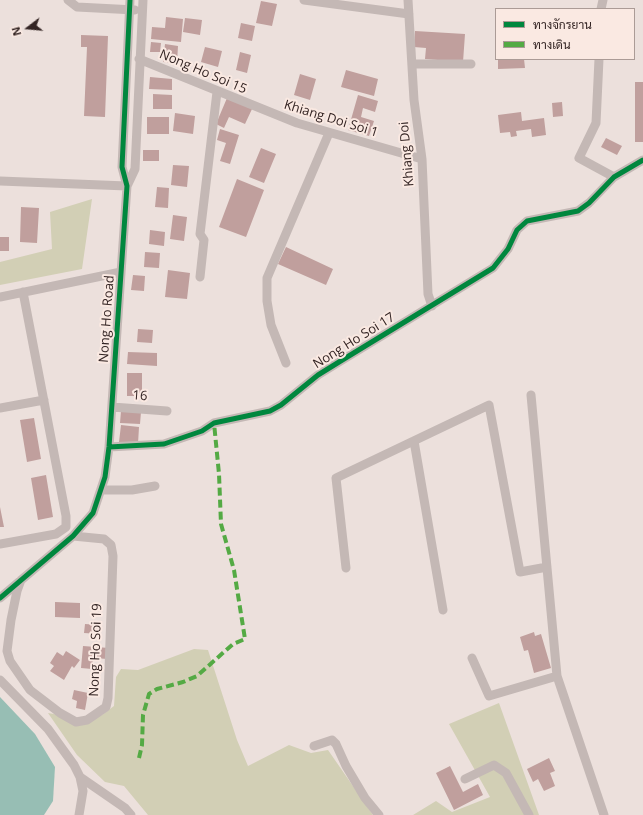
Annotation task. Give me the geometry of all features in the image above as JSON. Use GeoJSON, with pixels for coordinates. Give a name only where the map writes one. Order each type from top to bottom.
{"type":"FeatureCollection","features":[{"type":"Feature","properties":{"kind":"street"},"geometry":{"type":"LineString","coordinates":[[68,0],[77,7],[88,4],[130,5],[142,10]]}},
{"type":"Feature","properties":{"kind":"street","name":"Nong Ho Road"},"geometry":{"type":"LineString","coordinates":[[127,186],[135,169],[143,0]]}},
{"type":"Feature","properties":{"kind":"street"},"geometry":{"type":"LineString","coordinates":[[304,0],[409,14]]}},
{"type":"Feature","properties":{"kind":"street","name":"Khiang Doi"},"geometry":{"type":"LineString","coordinates":[[408,0],[414,100],[422,159],[428,294],[432,306]]}},
{"type":"Feature","properties":{"kind":"street","name":"Nong Ho Road"},"geometry":{"type":"LineString","coordinates":[[0,598],[73,536],[93,512],[101,490],[109,447],[127,186],[122,166],[130,5]]}},
{"type":"Feature","properties":{"kind":"street","name":"Nong Ho Soi 15"},"geometry":{"type":"LineString","coordinates":[[140,59],[264,111],[329,133]]}},
{"type":"Feature","properties":{"kind":"street"},"geometry":{"type":"LineString","coordinates":[[599,60],[596,123],[579,158],[614,177]]}},
{"type":"Feature","properties":{"kind":"street"},"geometry":{"type":"LineString","coordinates":[[412,64],[471,64]]}},
{"type":"Feature","properties":{"kind":"street"},"geometry":{"type":"LineString","coordinates":[[200,276],[204,240],[200,234],[217,92]]}},
{"type":"Feature","properties":{"kind":"street"},"geometry":{"type":"LineString","coordinates":[[286,363],[271,325],[267,301],[267,278],[329,133]]}},
{"type":"Feature","properties":{"kind":"street","name":"Khiang Doi Soi 1"},"geometry":{"type":"LineString","coordinates":[[329,133],[422,159]]}},
{"type":"Feature","properties":{"kind":"street","name":"Nong Ho Soi 17"},"geometry":{"type":"LineString","coordinates":[[109,447],[152,446],[164,444],[202,431],[214,423],[270,411],[281,405],[334,365],[493,268],[508,249],[517,230],[527,221],[578,211],[589,203],[614,177],[643,160]]}},
{"type":"Feature","properties":{"kind":"street"},"geometry":{"type":"LineString","coordinates":[[0,181],[127,186]]}},
{"type":"Feature","properties":{"kind":"street"},"geometry":{"type":"LineString","coordinates":[[0,297],[121,272]]}},
{"type":"Feature","properties":{"kind":"street"},"geometry":{"type":"LineString","coordinates":[[0,544],[56,534],[66,527],[66,516],[23,292]]}},
{"type":"Feature","properties":{"kind":"street"},"geometry":{"type":"LineString","coordinates":[[531,395],[557,676],[604,815]]}},
{"type":"Feature","properties":{"kind":"street"},"geometry":{"type":"LineString","coordinates":[[0,408],[44,400]]}},
{"type":"Feature","properties":{"kind":"street"},"geometry":{"type":"LineString","coordinates":[[346,568],[336,478],[489,405],[520,572],[547,567]]}},
{"type":"Feature","properties":{"kind":"street","name":"16"},"geometry":{"type":"LineString","coordinates":[[112,407],[168,411]]}},
{"type":"Feature","properties":{"kind":"street"},"geometry":{"type":"LineString","coordinates":[[414,441],[442,610]]}},
{"type":"Feature","properties":{"kind":"street"},"geometry":{"type":"LineString","coordinates":[[101,490],[132,490],[154,486]]}},
{"type":"Feature","properties":{"kind":"street","name":"Nong Ho Soi 19"},"geometry":{"type":"LineString","coordinates":[[22,580],[17,591],[11,620],[7,651],[10,661],[30,690],[60,713],[76,722],[87,720],[106,707],[108,698],[112,556],[111,546],[104,539],[73,536]]}},
{"type":"Feature","properties":{"kind":"street"},"geometry":{"type":"LineString","coordinates":[[472,658],[489,696],[557,676]]}},
{"type":"Feature","properties":{"kind":"street"},"geometry":{"type":"LineString","coordinates":[[0,680],[48,729],[74,765],[80,777],[83,791],[79,815]]}},
{"type":"Feature","properties":{"kind":"street"},"geometry":{"type":"LineString","coordinates":[[314,746],[332,740],[336,744],[346,766],[365,798],[379,815]]}},
{"type":"Feature","properties":{"kind":"street"},"geometry":{"type":"LineString","coordinates":[[465,779],[494,765],[506,774],[529,815]]}},
{"type":"Feature","properties":{"kind":"street"},"geometry":{"type":"LineString","coordinates":[[80,777],[125,808],[131,815]]}},
{"type":"Feature","properties":{"kind":"shaded area"},"geometry":{"type":"Polygon","coordinates":[[[92,199],[82,269],[0,285],[0,262],[52,249],[50,212],[92,199]]]}},
{"type":"Feature","properties":{"kind":"shaded area"},"geometry":{"type":"Polygon","coordinates":[[[194,649],[208,650],[237,740],[248,766],[289,745],[311,753],[328,750],[373,815],[148,815],[124,786],[105,782],[77,755],[48,713],[83,719],[102,715],[114,706],[116,677],[121,669],[138,670],[194,649]]]}},
{"type":"Feature","properties":{"kind":"shaded area"},"geometry":{"type":"Polygon","coordinates":[[[499,703],[539,815],[413,815],[436,801],[452,812],[490,797],[449,724],[499,703]]]}},
{"type":"Feature","properties":{"kind":"water"},"geometry":{"type":"Polygon","coordinates":[[[0,697],[35,734],[55,767],[53,801],[44,815],[0,815],[0,697]]]}},
{"type":"Feature","properties":{"kind":"building"},"geometry":{"type":"Polygon","coordinates":[[[261,1],[277,4],[272,26],[256,23],[261,1]]]}},
{"type":"Feature","properties":{"kind":"building"},"geometry":{"type":"Polygon","coordinates":[[[166,17],[183,19],[181,42],[151,39],[152,27],[165,28],[166,17]]]}},
{"type":"Feature","properties":{"kind":"building"},"geometry":{"type":"Polygon","coordinates":[[[185,18],[202,20],[200,35],[183,32],[185,18]]]}},
{"type":"Feature","properties":{"kind":"building"},"geometry":{"type":"Polygon","coordinates":[[[241,23],[255,26],[252,41],[238,38],[241,23]]]}},
{"type":"Feature","properties":{"kind":"building"},"geometry":{"type":"Polygon","coordinates":[[[415,31],[465,34],[463,62],[425,59],[426,48],[414,47],[415,31]]]}},
{"type":"Feature","properties":{"kind":"building"},"geometry":{"type":"Polygon","coordinates":[[[81,35],[108,36],[105,117],[84,116],[87,47],[81,47],[81,35]]]}},
{"type":"Feature","properties":{"kind":"building"},"geometry":{"type":"Polygon","coordinates":[[[151,42],[161,43],[160,52],[150,52],[151,42]]]}},
{"type":"Feature","properties":{"kind":"building"},"geometry":{"type":"Polygon","coordinates":[[[165,44],[178,46],[177,63],[163,62],[165,44]]]}},
{"type":"Feature","properties":{"kind":"building"},"geometry":{"type":"Polygon","coordinates":[[[205,47],[222,51],[218,67],[201,62],[205,47]]]}},
{"type":"Feature","properties":{"kind":"building"},"geometry":{"type":"Polygon","coordinates":[[[240,52],[251,55],[247,73],[236,70],[240,52]]]}},
{"type":"Feature","properties":{"kind":"building"},"geometry":{"type":"Polygon","coordinates":[[[498,60],[524,60],[525,68],[498,69],[498,60]]]}},
{"type":"Feature","properties":{"kind":"building"},"geometry":{"type":"Polygon","coordinates":[[[346,70],[378,79],[374,96],[341,87],[346,70]]]}},
{"type":"Feature","properties":{"kind":"building"},"geometry":{"type":"Polygon","coordinates":[[[300,74],[316,79],[310,100],[294,95],[300,74]]]}},
{"type":"Feature","properties":{"kind":"building"},"geometry":{"type":"Polygon","coordinates":[[[150,77],[172,79],[172,90],[149,89],[150,77]]]}},
{"type":"Feature","properties":{"kind":"building"},"geometry":{"type":"Polygon","coordinates":[[[635,82],[643,82],[643,142],[635,142],[635,82]]]}},
{"type":"Feature","properties":{"kind":"building"},"geometry":{"type":"Polygon","coordinates":[[[153,94],[172,95],[172,109],[153,109],[153,94]]]}},
{"type":"Feature","properties":{"kind":"building"},"geometry":{"type":"Polygon","coordinates":[[[358,95],[378,101],[375,112],[363,108],[361,117],[374,121],[369,136],[348,130],[358,95]]]}},
{"type":"Feature","properties":{"kind":"building"},"geometry":{"type":"Polygon","coordinates":[[[227,98],[252,109],[245,124],[229,117],[224,128],[216,124],[227,98]]]}},
{"type":"Feature","properties":{"kind":"building"},"geometry":{"type":"Polygon","coordinates":[[[562,102],[563,116],[553,117],[552,103],[562,102]]]}},
{"type":"Feature","properties":{"kind":"building"},"geometry":{"type":"Polygon","coordinates":[[[521,112],[522,121],[544,118],[546,135],[532,137],[531,129],[516,131],[517,136],[511,137],[510,132],[500,133],[498,115],[521,112]]]}},
{"type":"Feature","properties":{"kind":"building"},"geometry":{"type":"Polygon","coordinates":[[[175,113],[195,116],[193,134],[173,131],[175,113]]]}},
{"type":"Feature","properties":{"kind":"building"},"geometry":{"type":"Polygon","coordinates":[[[147,117],[169,117],[169,134],[147,134],[147,117]]]}},
{"type":"Feature","properties":{"kind":"building"},"geometry":{"type":"Polygon","coordinates":[[[220,129],[239,135],[230,164],[220,161],[226,143],[217,140],[220,129]]]}},
{"type":"Feature","properties":{"kind":"building"},"geometry":{"type":"Polygon","coordinates":[[[606,138],[622,146],[617,155],[601,147],[606,138]]]}},
{"type":"Feature","properties":{"kind":"building"},"geometry":{"type":"Polygon","coordinates":[[[261,148],[276,154],[264,183],[249,177],[261,148]]]}},
{"type":"Feature","properties":{"kind":"building"},"geometry":{"type":"Polygon","coordinates":[[[143,150],[159,150],[159,161],[143,161],[143,150]]]}},
{"type":"Feature","properties":{"kind":"building"},"geometry":{"type":"Polygon","coordinates":[[[173,165],[189,166],[187,187],[171,185],[173,165]]]}},
{"type":"Feature","properties":{"kind":"building"},"geometry":{"type":"Polygon","coordinates":[[[237,179],[264,190],[246,237],[219,227],[237,179]]]}},
{"type":"Feature","properties":{"kind":"building"},"geometry":{"type":"Polygon","coordinates":[[[157,187],[169,188],[168,208],[155,207],[157,187]]]}},
{"type":"Feature","properties":{"kind":"building"},"geometry":{"type":"Polygon","coordinates":[[[21,207],[39,208],[37,243],[20,242],[21,207]]]}},
{"type":"Feature","properties":{"kind":"building"},"geometry":{"type":"Polygon","coordinates":[[[173,215],[187,217],[184,241],[170,239],[173,215]]]}},
{"type":"Feature","properties":{"kind":"building"},"geometry":{"type":"Polygon","coordinates":[[[150,230],[165,232],[164,246],[149,244],[150,230]]]}},
{"type":"Feature","properties":{"kind":"building"},"geometry":{"type":"Polygon","coordinates":[[[0,237],[9,237],[9,251],[0,251],[0,237]]]}},
{"type":"Feature","properties":{"kind":"building"},"geometry":{"type":"Polygon","coordinates":[[[286,247],[333,269],[326,285],[278,264],[286,247]]]}},
{"type":"Feature","properties":{"kind":"building"},"geometry":{"type":"Polygon","coordinates":[[[145,252],[160,253],[159,268],[144,267],[145,252]]]}},
{"type":"Feature","properties":{"kind":"building"},"geometry":{"type":"Polygon","coordinates":[[[168,270],[190,273],[187,299],[165,297],[168,270]]]}},
{"type":"Feature","properties":{"kind":"building"},"geometry":{"type":"Polygon","coordinates":[[[133,275],[145,276],[144,291],[131,290],[133,275]]]}},
{"type":"Feature","properties":{"kind":"building"},"geometry":{"type":"Polygon","coordinates":[[[138,329],[153,330],[152,343],[137,342],[138,329]]]}},
{"type":"Feature","properties":{"kind":"building"},"geometry":{"type":"Polygon","coordinates":[[[128,352],[157,353],[157,366],[127,364],[128,352]]]}},
{"type":"Feature","properties":{"kind":"building"},"geometry":{"type":"Polygon","coordinates":[[[127,373],[142,373],[142,396],[127,396],[127,373]]]}},
{"type":"Feature","properties":{"kind":"building"},"geometry":{"type":"Polygon","coordinates":[[[121,411],[141,412],[140,424],[120,423],[121,411]]]}},
{"type":"Feature","properties":{"kind":"building"},"geometry":{"type":"Polygon","coordinates":[[[34,418],[41,459],[27,462],[20,420],[34,418]]]}},
{"type":"Feature","properties":{"kind":"building"},"geometry":{"type":"Polygon","coordinates":[[[121,425],[139,427],[138,444],[119,442],[121,425]]]}},
{"type":"Feature","properties":{"kind":"building"},"geometry":{"type":"Polygon","coordinates":[[[46,475],[53,517],[38,520],[31,478],[46,475]]]}},
{"type":"Feature","properties":{"kind":"building"},"geometry":{"type":"Polygon","coordinates":[[[0,507],[4,527],[0,527],[0,507]]]}},
{"type":"Feature","properties":{"kind":"building"},"geometry":{"type":"Polygon","coordinates":[[[55,602],[80,603],[80,618],[55,617],[55,602]]]}},
{"type":"Feature","properties":{"kind":"building"},"geometry":{"type":"Polygon","coordinates":[[[85,624],[100,625],[99,634],[84,633],[85,624]]]}},
{"type":"Feature","properties":{"kind":"building"},"geometry":{"type":"Polygon","coordinates":[[[534,632],[535,636],[541,634],[551,668],[534,673],[528,650],[524,651],[520,637],[534,632]]]}},
{"type":"Feature","properties":{"kind":"building"},"geometry":{"type":"Polygon","coordinates":[[[83,646],[109,648],[108,659],[93,658],[92,669],[81,668],[83,646]]]}},
{"type":"Feature","properties":{"kind":"building"},"geometry":{"type":"Polygon","coordinates":[[[66,651],[80,660],[74,668],[72,666],[64,680],[50,671],[54,666],[50,663],[57,652],[63,656],[66,651]]]}},
{"type":"Feature","properties":{"kind":"building"},"geometry":{"type":"Polygon","coordinates":[[[74,690],[88,693],[85,710],[76,708],[77,701],[72,699],[74,690]]]}},
{"type":"Feature","properties":{"kind":"building"},"geometry":{"type":"Polygon","coordinates":[[[549,758],[555,771],[550,773],[555,786],[544,791],[538,779],[533,782],[527,769],[549,758]]]}},
{"type":"Feature","properties":{"kind":"building"},"geometry":{"type":"Polygon","coordinates":[[[450,766],[463,792],[478,784],[483,795],[454,810],[436,773],[450,766]]]}},
{"type":"Feature","properties":{"kind":"marked path"},"geometry":{"type":"LineString","coordinates":[[139,758],[142,745],[143,715],[149,694],[157,689],[183,682],[197,676],[233,644],[245,639],[234,570],[221,524],[219,474],[214,423]]}},
{"type":"Feature","properties":{"kind":"cycle path"},"geometry":{"type":"LineString","coordinates":[[0,598],[73,536],[93,513],[105,477],[109,447],[127,186],[122,167],[130,0]]}},
{"type":"Feature","properties":{"kind":"cycle path"},"geometry":{"type":"LineString","coordinates":[[109,447],[164,444],[202,431],[214,423],[270,411],[281,405],[318,375],[493,268],[508,249],[517,230],[527,221],[578,211],[589,203],[614,177],[643,160]]}}]}
